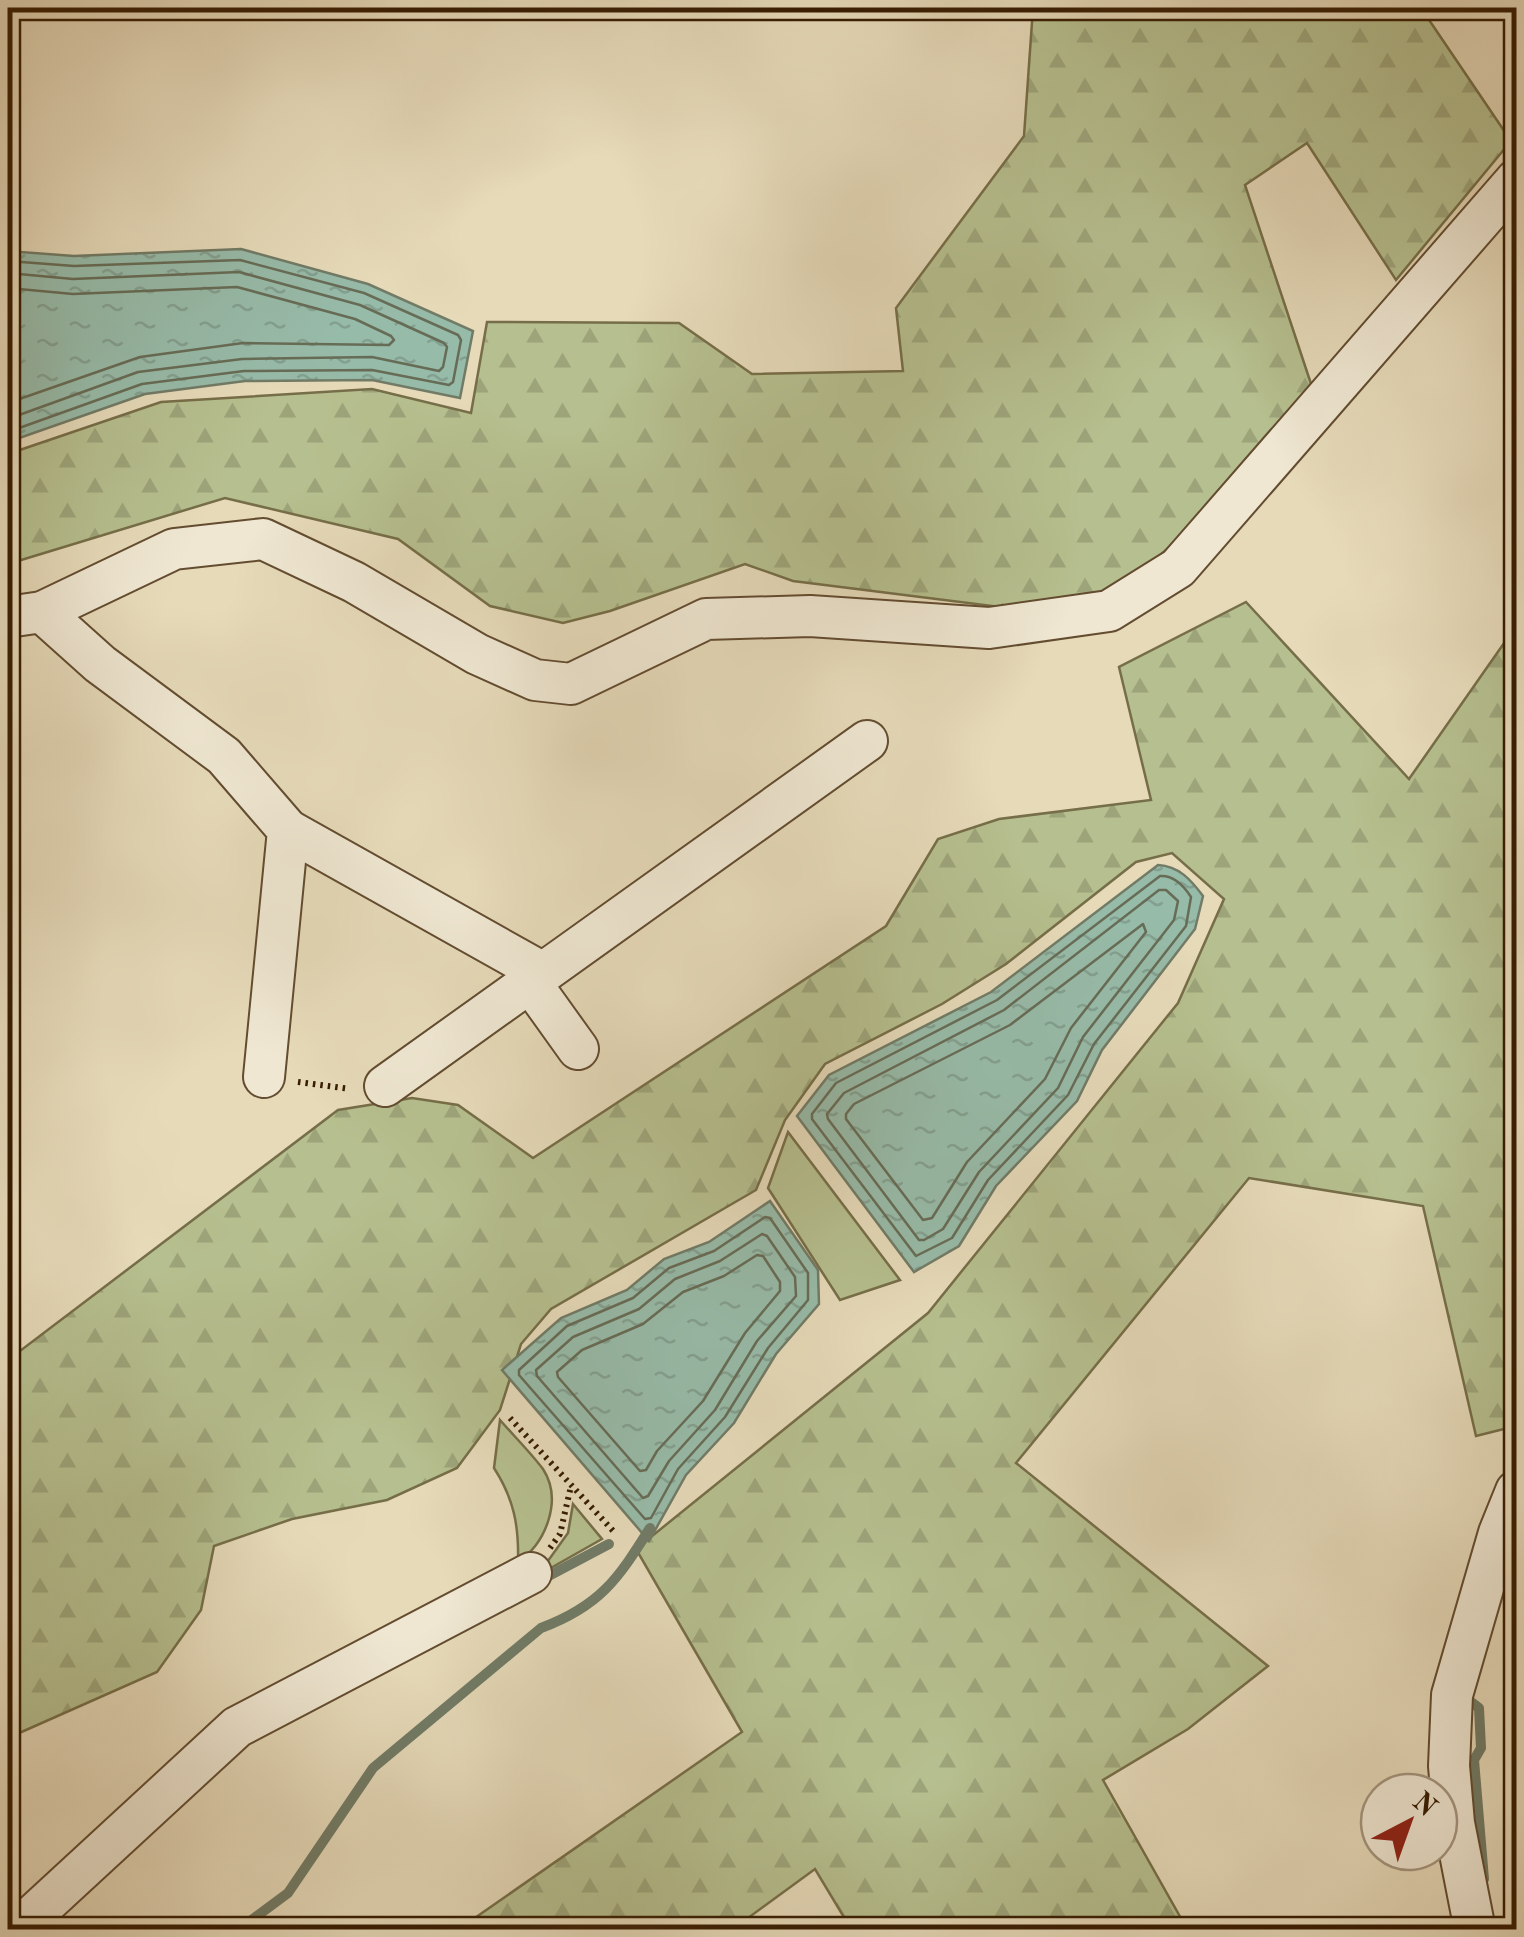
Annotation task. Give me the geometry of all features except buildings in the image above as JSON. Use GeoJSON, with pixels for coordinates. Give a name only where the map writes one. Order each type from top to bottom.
{"type":"FeatureCollection","features":[{"type":"Feature","properties":{"kind":"street"},"geometry":{"type":"LineString","coordinates":[[25,614],[174,549],[264,539],[354,582],[476,654],[535,680],[571,684],[706,619],[810,616],[989,628],[1109,611],[1178,568],[1516,180]]}},
{"type":"Feature","properties":{"kind":"street"},"geometry":{"type":"LineString","coordinates":[[25,614],[224,756],[288,830],[537,977],[578,1049]]}},
{"type":"Feature","properties":{"kind":"street"},"geometry":{"type":"LineString","coordinates":[[385,1086],[868,741]]}},
{"type":"Feature","properties":{"kind":"street"},"geometry":{"type":"LineString","coordinates":[[264,1077],[288,830]]}},
{"type":"Feature","properties":{"kind":"street"},"geometry":{"type":"LineString","coordinates":[[1474,1930],[1452,1804],[1452,1694],[1499,1533],[1516,1492]]}},
{"type":"Feature","properties":{"kind":"street"},"geometry":{"type":"LineString","coordinates":[[17,1930],[237,1727],[531,1574]]}},
{"type":"Feature","properties":{"kind":"path"},"geometry":{"type":"LineString","coordinates":[[264,1077],[370,1092],[385,1086]]}},
{"type":"Feature","properties":{"kind":"path"},"geometry":{"type":"LineString","coordinates":[[510,1418],[615,1533]]}},
{"type":"Feature","properties":{"kind":"path"},"geometry":{"type":"LineString","coordinates":[[531,1574],[560,1534],[570,1486]]}},
{"type":"Feature","properties":{"kind":"green space"},"geometry":{"type":"Polygon","coordinates":[[[1033,8],[1421,8],[1511,141],[1396,280],[1307,143],[1245,185],[1319,408],[1153,562],[1105,591],[1008,608],[793,581],[745,564],[610,611],[563,623],[490,606],[398,539],[225,498],[8,564],[8,454],[161,402],[372,389],[471,413],[487,322],[679,323],[752,374],[903,371],[896,308],[1024,136],[1033,8]]]}},
{"type":"Feature","properties":{"kind":"green space"},"geometry":{"type":"Polygon","coordinates":[[[1246,602],[1409,779],[1516,626],[1516,1426],[1476,1436],[1423,1206],[1249,1178],[1016,1463],[1268,1666],[1188,1729],[1103,1780],[1187,1929],[851,1929],[815,1869],[733,1929],[459,1929],[742,1732],[636,1549],[928,1313],[1178,1003],[1224,899],[1172,853],[1136,862],[1006,964],[942,1004],[825,1064],[785,1120],[756,1190],[551,1309],[521,1344],[500,1410],[457,1468],[387,1500],[292,1519],[214,1546],[201,1610],[157,1672],[8,1738],[8,1360],[338,1110],[412,1098],[458,1105],[533,1158],[886,926],[938,839],[999,819],[1151,800],[1119,667],[1246,602]]]}},
{"type":"Feature","properties":{"kind":"green space"},"geometry":{"type":"Polygon","coordinates":[[[788,1132],[900,1280],[840,1300],[768,1188],[788,1132]]]}},
{"type":"Feature","properties":{"kind":"green space"},"geometry":{"type":"Polygon","coordinates":[[[500,1420],[543,1469],[551,1494],[543,1532],[537,1544],[518,1562],[514,1513],[494,1468],[500,1420]]]}},
{"type":"Feature","properties":{"kind":"green space"},"geometry":{"type":"Polygon","coordinates":[[[573,1504],[602,1539],[549,1569],[545,1565],[568,1533],[573,1504]]]}},
{"type":"Feature","properties":{"kind":"water"},"geometry":{"type":"Polygon","coordinates":[[[241,249],[368,284],[473,331],[460,398],[372,380],[245,381],[145,394],[8,442],[8,251],[74,256],[241,249]]]}},
{"type":"Feature","properties":{"kind":"water"},"geometry":{"type":"Polygon","coordinates":[[[1158,865],[1178,871],[1203,896],[1195,929],[1102,1050],[1077,1101],[996,1186],[959,1246],[914,1272],[797,1116],[829,1075],[991,992],[1158,865]]]}},
{"type":"Feature","properties":{"kind":"water"},"geometry":{"type":"Polygon","coordinates":[[[770,1201],[818,1270],[819,1304],[776,1354],[734,1423],[686,1475],[649,1541],[502,1370],[561,1318],[627,1290],[664,1259],[709,1242],[770,1201]]]}},
{"type":"Feature","properties":{"kind":"waterway"},"geometry":{"type":"LineString","coordinates":[[238,1930],[288,1893],[373,1768],[541,1628],[578,1610],[606,1589],[650,1528]]}},
{"type":"Feature","properties":{"kind":"waterway"},"geometry":{"type":"LineString","coordinates":[[539,1581],[609,1544]]}},
{"type":"Feature","properties":{"kind":"waterway"},"geometry":{"type":"LineString","coordinates":[[1507,1574],[1516,1547]]}},
{"type":"Feature","properties":{"kind":"waterway"},"geometry":{"type":"LineString","coordinates":[[1467,1695],[1479,1708],[1481,1748],[1474,1760],[1484,1879]]}}]}
